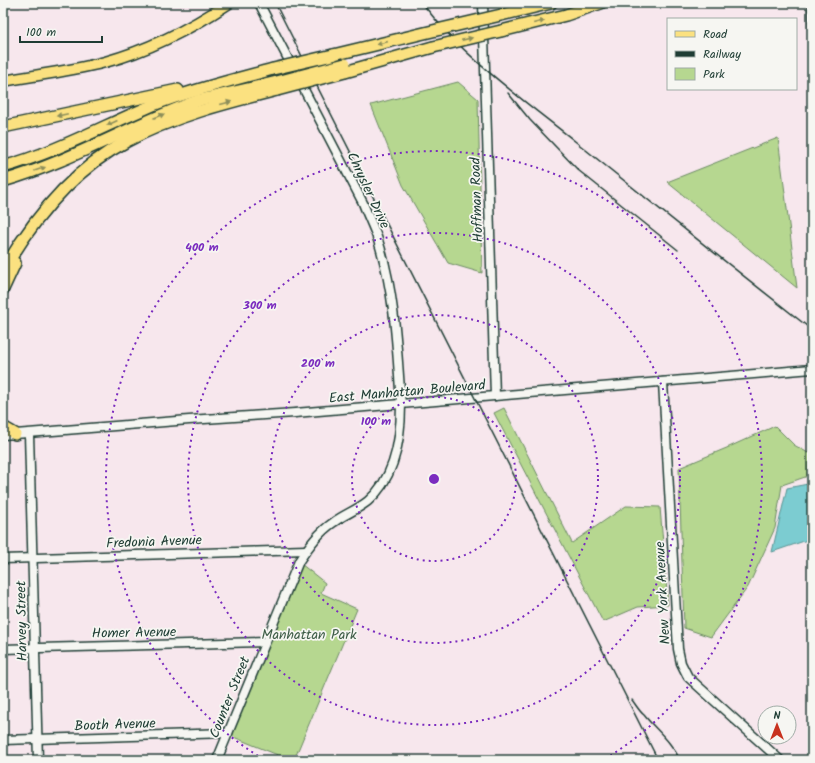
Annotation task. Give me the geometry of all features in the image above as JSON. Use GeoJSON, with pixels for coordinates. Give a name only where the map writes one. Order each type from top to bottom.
{"type":"FeatureCollection","features":[{"type":"Feature","properties":{"kind":"highway"},"geometry":{"type":"LineString","coordinates":[[3,167],[49,151],[158,103],[214,84],[551,3]]}},
{"type":"Feature","properties":{"kind":"highway"},"geometry":{"type":"LineString","coordinates":[[3,181],[60,161],[139,124],[200,100],[275,86],[566,15],[601,3]]}},
{"type":"Feature","properties":{"kind":"highway"},"geometry":{"type":"LineString","coordinates":[[3,127],[184,88],[214,84]]}},
{"type":"Feature","properties":{"kind":"highway"},"geometry":{"type":"LineString","coordinates":[[3,271],[25,236],[49,205],[79,175],[99,159],[148,131],[179,118],[275,86]]}},
{"type":"Feature","properties":{"kind":"highway"},"geometry":{"type":"LineString","coordinates":[[3,121],[20,119],[34,121]]}},
{"type":"Feature","properties":{"kind":"highway"},"geometry":{"type":"LineString","coordinates":[[3,290],[29,239],[49,213],[78,181],[116,148]]}},
{"type":"Feature","properties":{"kind":"highway"},"geometry":{"type":"LineString","coordinates":[[3,427],[15,434]]}},
{"type":"Feature","properties":{"kind":"main road"},"geometry":{"type":"LineString","coordinates":[[3,81],[86,67],[133,54],[174,36],[200,22],[229,3]]}},
{"type":"Feature","properties":{"kind":"street","name":"Chrysler Drive"},"geometry":{"type":"LineString","coordinates":[[259,3],[359,196],[377,236],[394,312],[401,404]]}},
{"type":"Feature","properties":{"kind":"street","name":"Hoffman Road"},"geometry":{"type":"LineString","coordinates":[[483,3],[494,396]]}},
{"type":"Feature","properties":{"kind":"street","name":"East Manhattan Boulevard"},"geometry":{"type":"LineString","coordinates":[[3,435],[295,413],[812,369]]}},
{"type":"Feature","properties":{"kind":"street","name":"New York Avenue"},"geometry":{"type":"LineString","coordinates":[[663,382],[678,641],[681,663],[688,677],[780,760]]}},
{"type":"Feature","properties":{"kind":"street","name":"Counter Street"},"geometry":{"type":"LineString","coordinates":[[217,760],[299,561],[317,536],[326,528],[365,503],[380,488],[391,468],[401,419],[401,404]]}},
{"type":"Feature","properties":{"kind":"street","name":"Harvey Street"},"geometry":{"type":"LineString","coordinates":[[29,434],[38,760]]}},
{"type":"Feature","properties":{"kind":"street","name":"Fredonia Avenue"},"geometry":{"type":"LineString","coordinates":[[3,558],[306,550]]}},
{"type":"Feature","properties":{"kind":"street","name":"Homer Avenue"},"geometry":{"type":"LineString","coordinates":[[3,649],[266,642]]}},
{"type":"Feature","properties":{"kind":"street","name":"Booth Avenue"},"geometry":{"type":"LineString","coordinates":[[3,740],[228,734]]}},
{"type":"Feature","properties":{"kind":"green space"},"geometry":{"type":"Polygon","coordinates":[[[458,82],[478,99],[482,273],[448,263],[403,185],[371,105],[458,82]]]}},
{"type":"Feature","properties":{"kind":"green space"},"geometry":{"type":"Polygon","coordinates":[[[778,138],[797,288],[667,182],[778,138]]]}},
{"type":"Feature","properties":{"kind":"green space"},"geometry":{"type":"Polygon","coordinates":[[[504,408],[572,543],[626,506],[660,507],[668,605],[638,607],[603,622],[494,413],[504,408]]]}},
{"type":"Feature","properties":{"kind":"green space"},"geometry":{"type":"Polygon","coordinates":[[[775,426],[794,445],[810,454],[808,476],[782,485],[775,528],[748,587],[711,637],[684,628],[679,468],[775,426]]]}},
{"type":"Feature","properties":{"kind":"green space","name":"Manhattan Park"},"geometry":{"type":"Polygon","coordinates":[[[301,564],[325,583],[321,593],[357,609],[294,760],[290,760],[231,736],[301,564]]]}},
{"type":"Feature","properties":{"kind":"water"},"geometry":{"type":"Polygon","coordinates":[[[808,484],[810,539],[772,552],[787,488],[808,484]]]}},
{"type":"Feature","properties":{"kind":"railway"},"geometry":{"type":"LineString","coordinates":[[275,3],[658,760]]}},
{"type":"Feature","properties":{"kind":"railway"},"geometry":{"type":"LineString","coordinates":[[422,3],[456,42],[494,77],[812,330]]}},
{"type":"Feature","properties":{"kind":"railway"},"geometry":{"type":"LineString","coordinates":[[808,3],[812,169]]}},
{"type":"Feature","properties":{"kind":"railway"},"geometry":{"type":"LineString","coordinates":[[508,93],[530,120],[578,170],[678,250]]}},
{"type":"Feature","properties":{"kind":"railway"},"geometry":{"type":"LineString","coordinates":[[632,700],[668,742],[680,760]]}}]}
